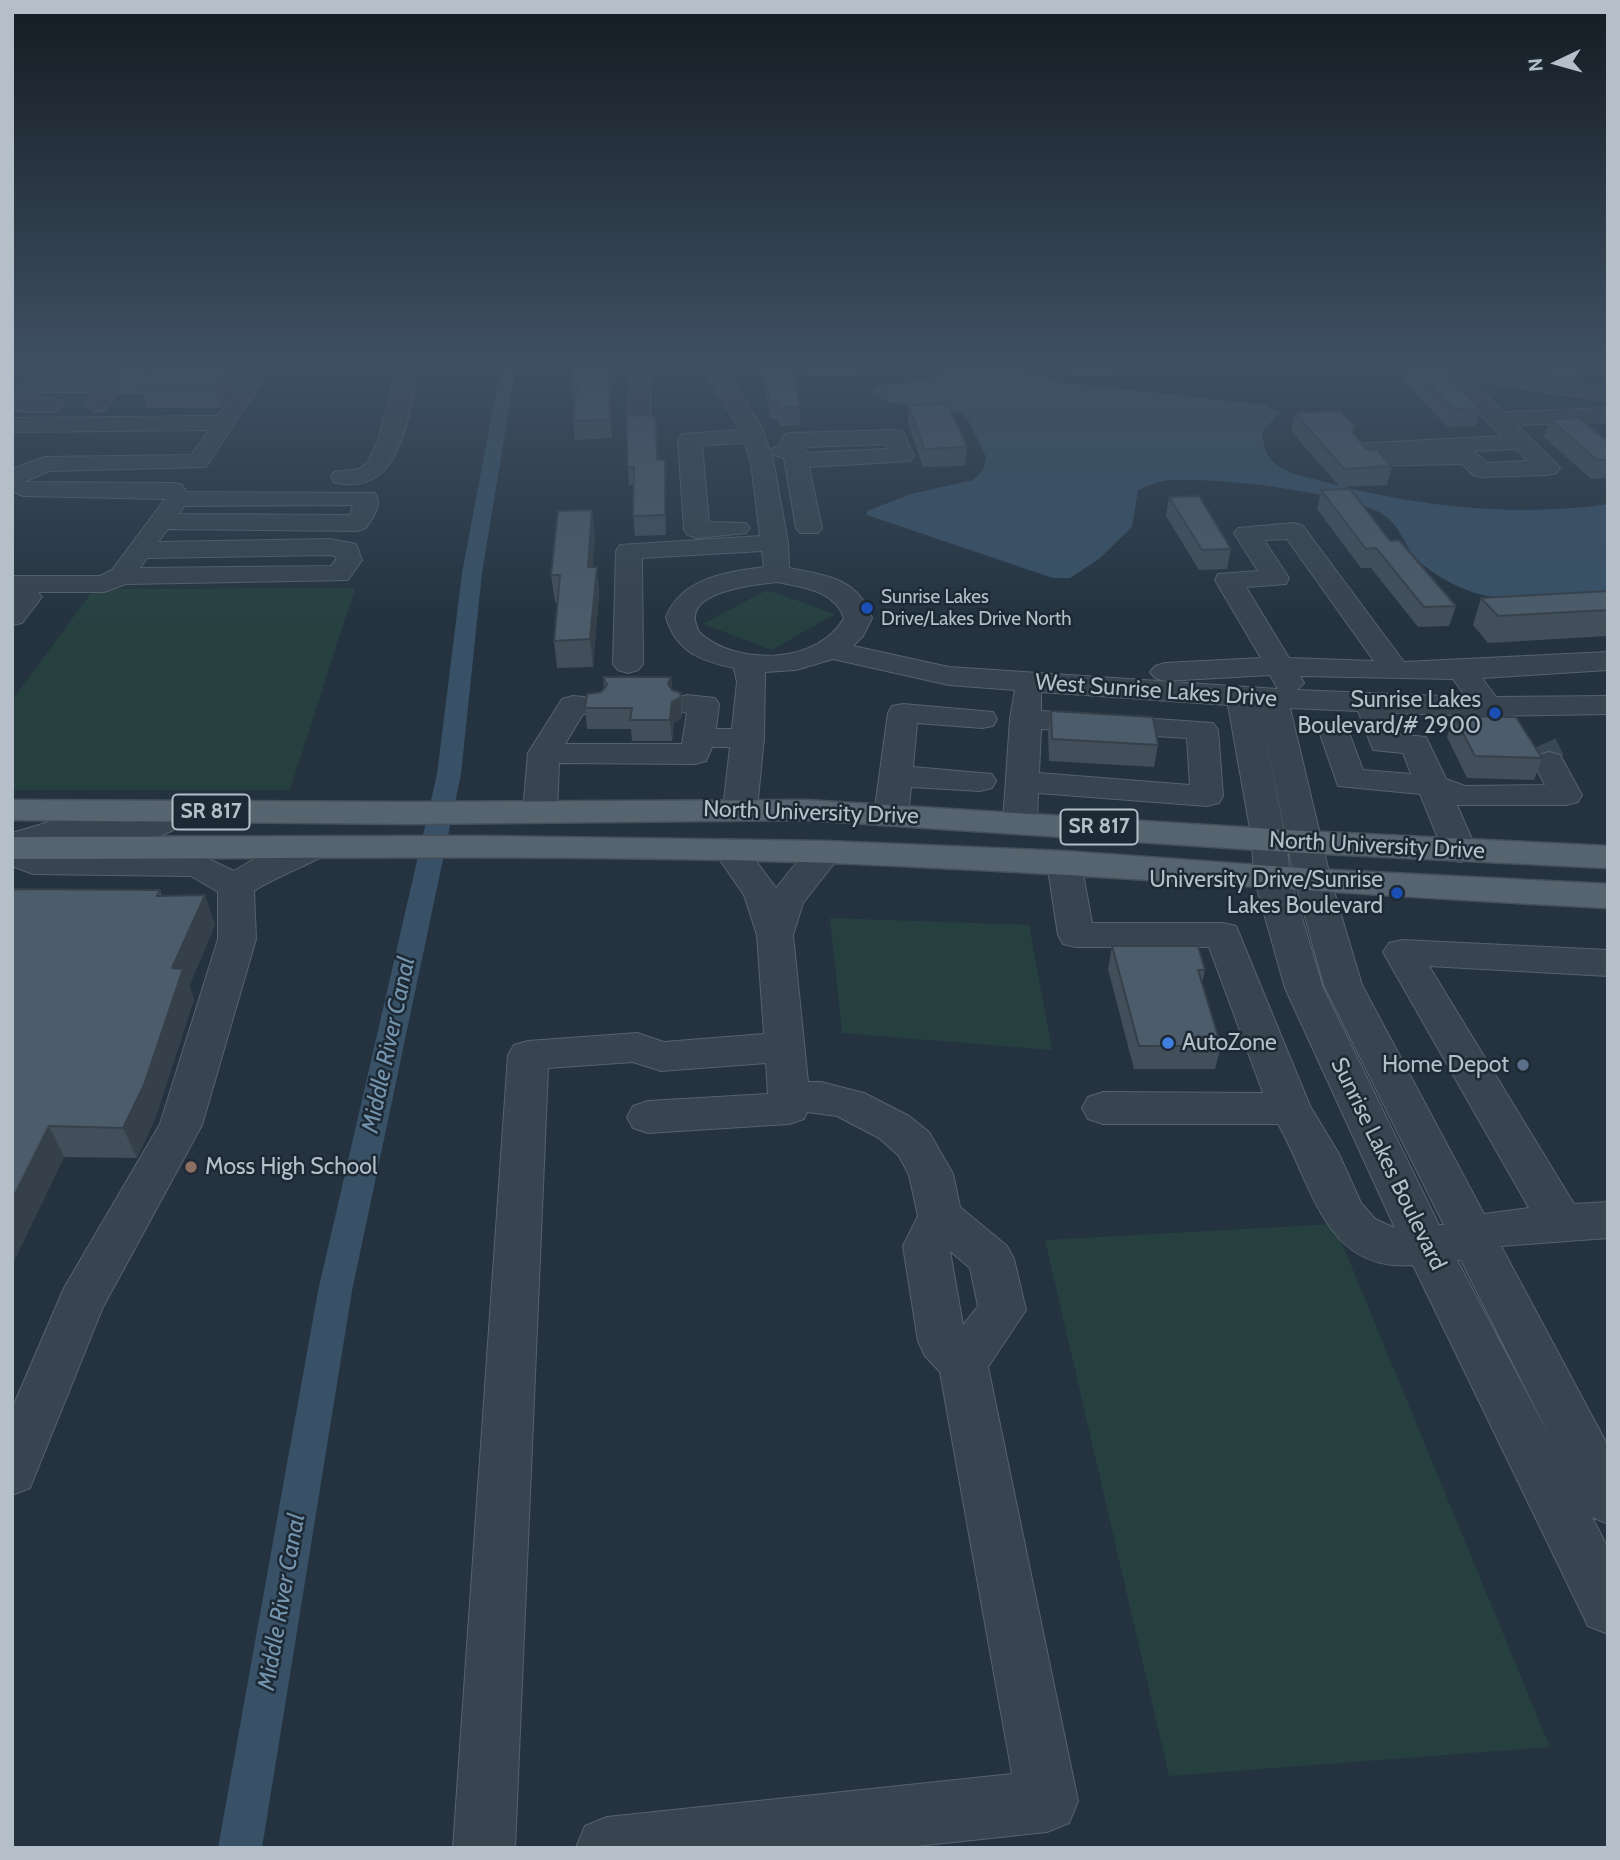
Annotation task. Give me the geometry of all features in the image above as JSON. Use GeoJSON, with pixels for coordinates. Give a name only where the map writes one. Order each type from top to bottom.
{"type":"FeatureCollection","features":[{"type":"Feature","properties":{"kind":"main road","name":"North University Drive"},"geometry":{"type":"LineString","coordinates":[[12,810],[410,813],[753,809],[879,814],[1020,822],[1289,860],[1608,896]]}},
{"type":"Feature","properties":{"kind":"main road"},"geometry":{"type":"LineString","coordinates":[[730,850],[740,831],[755,826],[879,814]]}},
{"type":"Feature","properties":{"kind":"main road","name":"North University Drive"},"geometry":{"type":"LineString","coordinates":[[12,848],[480,847],[730,850],[1064,862],[1289,860],[1460,851],[1608,857]]}},
{"type":"Feature","properties":{"kind":"street"},"geometry":{"type":"LineString","coordinates":[[21,475],[50,453]]}},
{"type":"Feature","properties":{"kind":"street"},"geometry":{"type":"LineString","coordinates":[[12,584],[104,584],[121,576],[339,574],[349,559],[347,550],[357,523],[365,511],[366,498],[200,461],[138,453]]}},
{"type":"Feature","properties":{"kind":"street"},"geometry":{"type":"LineString","coordinates":[[184,453],[200,461]]}},
{"type":"Feature","properties":{"kind":"street"},"geometry":{"type":"LineString","coordinates":[[121,576],[205,453]]}},
{"type":"Feature","properties":{"kind":"street"},"geometry":{"type":"LineString","coordinates":[[343,478],[365,476],[373,471],[384,453]]}},
{"type":"Feature","properties":{"kind":"street"},"geometry":{"type":"LineString","coordinates":[[691,453],[697,530],[774,535]]}},
{"type":"Feature","properties":{"kind":"street"},"geometry":{"type":"LineString","coordinates":[[758,453],[783,575]]}},
{"type":"Feature","properties":{"kind":"street"},"geometry":{"type":"LineString","coordinates":[[787,453],[795,455],[809,528]]}},
{"type":"Feature","properties":{"kind":"street"},"geometry":{"type":"LineString","coordinates":[[1365,453],[1372,461],[1468,457],[1496,453]]}},
{"type":"Feature","properties":{"kind":"street"},"geometry":{"type":"LineString","coordinates":[[21,475],[173,490],[200,461]]}},
{"type":"Feature","properties":{"kind":"street"},"geometry":{"type":"LineString","coordinates":[[21,475],[200,461]]}},
{"type":"Feature","properties":{"kind":"street"},"geometry":{"type":"LineString","coordinates":[[161,521],[357,523]]}},
{"type":"Feature","properties":{"kind":"street","name":"Sunrise Lakes Boulevard"},"geometry":{"type":"LineString","coordinates":[[1396,671],[1294,531],[1247,533],[1276,578],[1228,580],[1280,666],[1270,698],[1304,988],[1426,1245],[1608,1606]]}},
{"type":"Feature","properties":{"kind":"street"},"geometry":{"type":"LineString","coordinates":[[628,664],[629,551],[774,535]]}},
{"type":"Feature","properties":{"kind":"street"},"geometry":{"type":"LineString","coordinates":[[139,550],[330,547],[347,550]]}},
{"type":"Feature","properties":{"kind":"street"},"geometry":{"type":"LineString","coordinates":[[783,575],[824,583],[842,592],[854,603],[859,615],[857,628],[848,639],[833,650],[817,656],[762,663],[708,652],[694,643],[685,632],[681,621],[683,610],[690,600],[718,583],[736,578],[783,575]]}},
{"type":"Feature","properties":{"kind":"street"},"geometry":{"type":"LineString","coordinates":[[12,597],[28,597],[12,617]]}},
{"type":"Feature","properties":{"kind":"street","name":"West Sunrise Lakes Drive"},"geometry":{"type":"LineString","coordinates":[[833,650],[949,676],[1156,692],[1503,707],[1608,705]]}},
{"type":"Feature","properties":{"kind":"street"},"geometry":{"type":"LineString","coordinates":[[1156,692],[1152,672],[1280,666],[1396,671],[1462,670],[1608,661]]}},
{"type":"Feature","properties":{"kind":"street"},"geometry":{"type":"LineString","coordinates":[[753,809],[748,738],[752,682],[762,663]]}},
{"type":"Feature","properties":{"kind":"street"},"geometry":{"type":"LineString","coordinates":[[753,809],[771,682],[762,663]]}},
{"type":"Feature","properties":{"kind":"street"},"geometry":{"type":"LineString","coordinates":[[1336,734],[1349,779],[1431,785],[1461,796],[1566,795],[1545,754],[1503,707],[1462,670]]}},
{"type":"Feature","properties":{"kind":"street"},"geometry":{"type":"LineString","coordinates":[[1020,822],[1027,682]]}},
{"type":"Feature","properties":{"kind":"street"},"geometry":{"type":"LineString","coordinates":[[1370,703],[1384,743],[1415,744],[1460,851]]}},
{"type":"Feature","properties":{"kind":"street"},"geometry":{"type":"LineString","coordinates":[[544,753],[695,754],[704,704],[687,704]]}},
{"type":"Feature","properties":{"kind":"street"},"geometry":{"type":"LineString","coordinates":[[540,811],[544,753],[573,705],[592,705]]}},
{"type":"Feature","properties":{"kind":"street"},"geometry":{"type":"LineString","coordinates":[[879,814],[896,776],[903,713],[982,719]]}},
{"type":"Feature","properties":{"kind":"street"},"geometry":{"type":"LineString","coordinates":[[1022,782],[1208,796],[1202,730],[1025,719]]}},
{"type":"Feature","properties":{"kind":"street"},"geometry":{"type":"LineString","coordinates":[[699,738],[748,738]]}},
{"type":"Feature","properties":{"kind":"street"},"geometry":{"type":"LineString","coordinates":[[896,776],[979,781]]}},
{"type":"Feature","properties":{"kind":"street"},"geometry":{"type":"LineString","coordinates":[[12,848],[52,831],[140,832],[180,811]]}},
{"type":"Feature","properties":{"kind":"street"},"geometry":{"type":"LineString","coordinates":[[225,900],[256,871],[289,855],[318,847]]}},
{"type":"Feature","properties":{"kind":"street"},"geometry":{"type":"LineString","coordinates":[[12,848],[33,863],[198,864],[225,900],[237,939],[181,1125],[81,1302],[12,1471]]}},
{"type":"Feature","properties":{"kind":"street"},"geometry":{"type":"LineString","coordinates":[[648,1117],[789,1108],[775,935],[762,894],[730,850]]}},
{"type":"Feature","properties":{"kind":"street"},"geometry":{"type":"LineString","coordinates":[[775,935],[786,900],[826,852]]}},
{"type":"Feature","properties":{"kind":"street","name":"Sunrise Lakes Boulevard"},"geometry":{"type":"LineString","coordinates":[[1289,860],[1355,1012],[1608,1499]]}},
{"type":"Feature","properties":{"kind":"street"},"geometry":{"type":"LineString","coordinates":[[1064,862],[1076,935],[1223,935],[1290,1109],[1317,1154],[1343,1214],[1359,1232],[1380,1244],[1400,1247],[1472,1240],[1497,1228],[1608,1220]]}},
{"type":"Feature","properties":{"kind":"street"},"geometry":{"type":"LineString","coordinates":[[1562,1224],[1402,952],[1608,963]]}},
{"type":"Feature","properties":{"kind":"street"},"geometry":{"type":"LineString","coordinates":[[484,1848],[500,1603],[528,1055],[637,1047],[662,1057],[785,1048]]}},
{"type":"Feature","properties":{"kind":"street"},"geometry":{"type":"LineString","coordinates":[[607,1848],[1047,1801],[963,1363],[943,1341],[926,1246],[940,1216],[931,1174],[914,1144],[894,1127],[849,1104],[821,1097],[789,1097]]}},
{"type":"Feature","properties":{"kind":"street"},"geometry":{"type":"LineString","coordinates":[[1103,1108],[1290,1109]]}},
{"type":"Feature","properties":{"kind":"street"},"geometry":{"type":"LineString","coordinates":[[940,1216],[991,1259],[1002,1310],[963,1363]]}},
{"type":"Feature","properties":{"kind":"green space"},"geometry":{"type":"Polygon","coordinates":[[[355,588],[290,790],[12,790],[12,700],[94,589],[355,588]]]}},
{"type":"Feature","properties":{"kind":"green space"},"geometry":{"type":"Polygon","coordinates":[[[767,590],[835,614],[772,650],[703,624],[767,590]]]}},
{"type":"Feature","properties":{"kind":"green space"},"geometry":{"type":"Polygon","coordinates":[[[830,918],[1029,925],[1052,1050],[842,1033],[830,918]]]}},
{"type":"Feature","properties":{"kind":"green space"},"geometry":{"type":"Polygon","coordinates":[[[1334,1224],[1550,1747],[1169,1776],[1045,1240],[1334,1224]]]}},
{"type":"Feature","properties":{"kind":"water"},"geometry":{"type":"Polygon","coordinates":[[[984,453],[1267,453],[1279,467],[1300,475],[1356,490],[1427,503],[1536,510],[1608,504],[1608,597],[1524,600],[1475,593],[1451,583],[1427,568],[1415,557],[1389,519],[1367,507],[1341,499],[1238,483],[1177,480],[1158,482],[1138,490],[1132,527],[1099,559],[1070,578],[1053,578],[867,515],[867,511],[911,494],[973,480],[983,470],[986,457],[984,453]]]}},
{"type":"Feature","properties":{"kind":"building"},"geometry":{"type":"Polygon","coordinates":[[[627,453],[657,453],[657,460],[665,460],[665,515],[633,516],[634,467],[628,467],[627,453]]]}},
{"type":"Feature","properties":{"kind":"building"},"geometry":{"type":"Polygon","coordinates":[[[1330,453],[1380,453],[1392,466],[1344,469],[1330,453]]]}},
{"type":"Feature","properties":{"kind":"building"},"geometry":{"type":"Polygon","coordinates":[[[1589,453],[1608,453],[1608,460],[1597,460],[1589,453]]]}},
{"type":"Feature","properties":{"kind":"building"},"geometry":{"type":"Polygon","coordinates":[[[1350,489],[1390,541],[1399,540],[1456,606],[1424,607],[1376,548],[1366,549],[1321,490],[1350,489]]]}},
{"type":"Feature","properties":{"kind":"building"},"geometry":{"type":"Polygon","coordinates":[[[1199,496],[1231,549],[1202,550],[1169,497],[1199,496]]]}},
{"type":"Feature","properties":{"kind":"building"},"geometry":{"type":"Polygon","coordinates":[[[592,510],[588,567],[597,567],[590,639],[554,641],[560,575],[551,575],[558,511],[592,510]]]}},
{"type":"Feature","properties":{"kind":"building"},"geometry":{"type":"Polygon","coordinates":[[[1608,591],[1608,610],[1498,616],[1481,598],[1608,591]]]}},
{"type":"Feature","properties":{"kind":"building"},"geometry":{"type":"Polygon","coordinates":[[[603,677],[671,677],[668,684],[672,690],[681,693],[680,698],[672,702],[670,720],[630,720],[632,708],[585,708],[587,694],[601,692],[607,685],[603,677]]]}},
{"type":"Feature","properties":{"kind":"building"},"geometry":{"type":"Polygon","coordinates":[[[1051,711],[1153,717],[1158,745],[1052,739],[1051,711]]]}},
{"type":"Feature","properties":{"kind":"building"},"geometry":{"type":"Polygon","coordinates":[[[1454,716],[1516,717],[1542,758],[1475,756],[1454,716]]]}},
{"type":"Feature","properties":{"kind":"building"},"geometry":{"type":"Polygon","coordinates":[[[12,889],[160,890],[157,896],[205,895],[172,968],[183,969],[144,1085],[123,1128],[49,1126],[12,1200],[12,889]]]}},
{"type":"Feature","properties":{"kind":"building","name":"AutoZone"},"geometry":{"type":"Polygon","coordinates":[[[1112,946],[1198,946],[1205,970],[1198,970],[1221,1046],[1139,1046],[1112,946]]]}},
{"type":"Feature","properties":{"kind":"waterway","name":"Middle River Canal"},"geometry":{"type":"LineString","coordinates":[[240,1848],[335,1291],[449,774],[472,573],[493,453]]}},
{"type":"Feature","properties":{"kind":"tunnel"},"geometry":{"type":"LineString","coordinates":[[1541,745],[1549,762]]}},
{"type":"Feature","properties":{"kind":"place","name":"Sunrise Lakes Drive/Lakes Drive North"},"geometry":{"type":"Point","coordinates":[867,608]}},
{"type":"Feature","properties":{"kind":"place","name":"Sunrise Lakes Boulevard/# 2900"},"geometry":{"type":"Point","coordinates":[1495,713]}},
{"type":"Feature","properties":{"kind":"place","name":"University Drive/Sunrise Lakes Boulevard"},"geometry":{"type":"Point","coordinates":[1397,893]}},
{"type":"Feature","properties":{"kind":"place","name":"AutoZone"},"geometry":{"type":"Point","coordinates":[1168,1043]}},
{"type":"Feature","properties":{"kind":"place","name":"Home Depot"},"geometry":{"type":"Point","coordinates":[1523,1065]}},
{"type":"Feature","properties":{"kind":"place","name":"Moss High School"},"geometry":{"type":"Point","coordinates":[191,1167]}}]}
